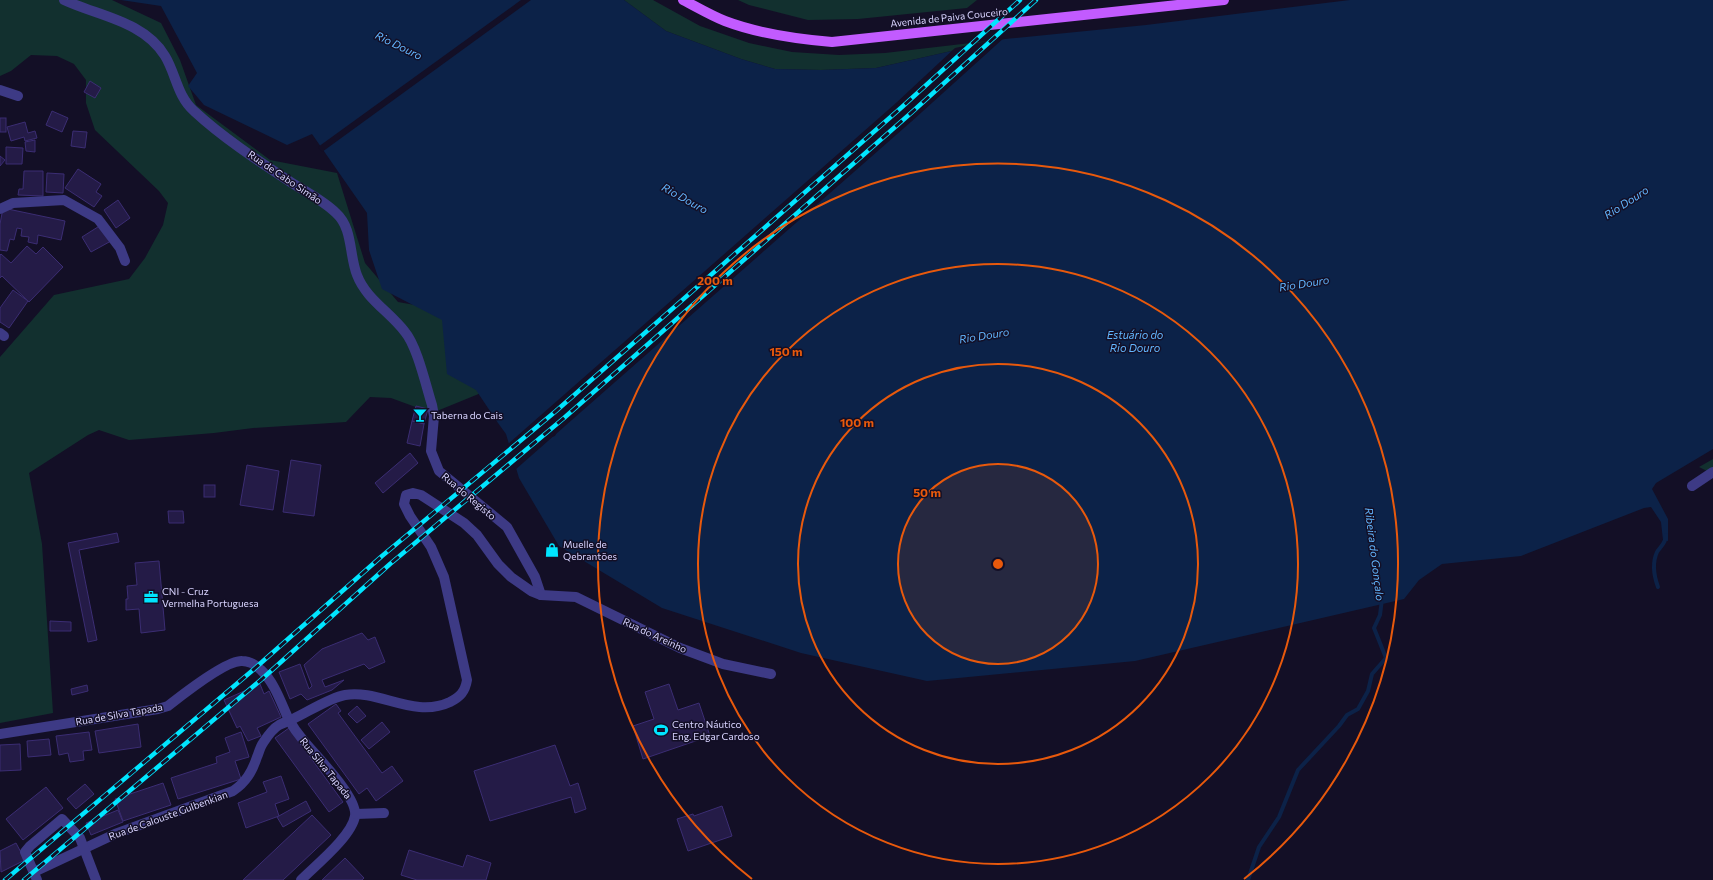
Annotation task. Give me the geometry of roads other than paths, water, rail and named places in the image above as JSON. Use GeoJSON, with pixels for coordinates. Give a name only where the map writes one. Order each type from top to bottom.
{"type":"FeatureCollection","features":[{"type":"Feature","properties":{"kind":"main road","name":"Avenida de Paiva Couceiro"},"geometry":{"type":"LineString","coordinates":[[683,0],[724,20],[765,33],[832,42],[1224,0]]}},
{"type":"Feature","properties":{"kind":"street","name":"Rua de Cabo Simão"},"geometry":{"type":"LineString","coordinates":[[64,0],[130,26],[145,34],[158,46],[166,57],[182,97],[192,110],[264,164],[339,215],[346,227],[355,271],[361,284],[403,329],[410,340],[432,405],[434,416]]}},
{"type":"Feature","properties":{"kind":"street"},"geometry":{"type":"LineString","coordinates":[[0,90],[18,96]]}},
{"type":"Feature","properties":{"kind":"street"},"geometry":{"type":"LineString","coordinates":[[0,209],[13,203],[64,200],[98,219],[120,248],[125,261]]}},
{"type":"Feature","properties":{"kind":"street","name":"Rua do Registo"},"geometry":{"type":"LineString","coordinates":[[434,416],[431,451],[438,471],[507,527],[535,577],[541,595]]}},
{"type":"Feature","properties":{"kind":"street"},"geometry":{"type":"LineString","coordinates":[[1692,486],[1713,472]]}},
{"type":"Feature","properties":{"kind":"street","name":"Rua de Calouste Gulbenkian"},"geometry":{"type":"LineString","coordinates":[[83,849],[80,838],[62,819],[25,852],[35,876],[83,849],[115,834],[233,791],[242,785],[250,776],[262,745],[270,733],[279,725],[344,695],[357,694],[407,706],[426,707],[440,706],[458,698],[465,690],[467,680],[444,577],[432,547],[410,516],[404,504],[406,494],[413,493],[421,495],[464,523],[477,535],[498,564],[511,577],[521,585],[541,595]]}},
{"type":"Feature","properties":{"kind":"street","name":"Rua do Areínho"},"geometry":{"type":"LineString","coordinates":[[541,595],[576,597],[680,648],[723,664],[771,674]]}},
{"type":"Feature","properties":{"kind":"street","name":"Rua de Silva Tapada"},"geometry":{"type":"LineString","coordinates":[[0,734],[158,709],[168,706],[227,665],[241,661],[249,662],[265,674],[279,696],[290,721]]}},
{"type":"Feature","properties":{"kind":"street","name":"Rua Silva Tapada"},"geometry":{"type":"LineString","coordinates":[[290,721],[302,740],[334,776],[352,800],[356,814]]}},
{"type":"Feature","properties":{"kind":"street"},"geometry":{"type":"LineString","coordinates":[[301,880],[338,844],[353,822],[356,814],[384,812]]}},
{"type":"Feature","properties":{"kind":"street"},"geometry":{"type":"LineString","coordinates":[[83,849],[96,880]]}},
{"type":"Feature","properties":{"kind":"water","name":"Estuário do Rio Douro"},"geometry":{"type":"Polygon","coordinates":[[[121,0],[624,0],[666,31],[741,59],[775,69],[821,70],[876,68],[1005,39],[1146,25],[1350,0],[1713,0],[1713,449],[1656,483],[1652,489],[1668,519],[1668,541],[1663,540],[1661,522],[1651,507],[1644,508],[1521,556],[1442,564],[1419,580],[1404,599],[1135,661],[927,681],[801,653],[662,608],[559,546],[519,478],[506,434],[476,390],[447,374],[442,320],[382,289],[369,250],[367,213],[312,134],[287,145],[204,105],[188,86],[197,73],[161,6],[121,0]],[[905,100],[896,103],[892,111],[895,120],[903,125],[912,121],[916,113],[913,104],[905,100]],[[547,415],[538,418],[534,426],[537,435],[546,439],[555,436],[559,428],[556,419],[547,415]]]}},
{"type":"Feature","properties":{"kind":"waterway"},"geometry":{"type":"LineString","coordinates":[[1658,587],[1655,578],[1654,561],[1657,552],[1666,538],[1666,535]]}},
{"type":"Feature","properties":{"kind":"waterway","name":"Ribeira do Gonçalo"},"geometry":{"type":"LineString","coordinates":[[1248,880],[1259,847],[1279,817],[1298,770],[1339,726],[1347,715],[1358,709],[1368,691],[1372,674],[1386,658],[1374,628],[1380,615],[1382,599]]}},
{"type":"Feature","properties":{"kind":"railway"},"geometry":{"type":"LineString","coordinates":[[5,880],[253,670],[382,556],[556,411],[902,107],[1020,0]]}},
{"type":"Feature","properties":{"kind":"railway"},"geometry":{"type":"LineString","coordinates":[[24,880],[262,679],[390,564],[564,418],[911,113],[1036,0]]}},
{"type":"Feature","properties":{"kind":"place","name":"Taberna do Cais"},"geometry":{"type":"Point","coordinates":[420,415]}},
{"type":"Feature","properties":{"kind":"place","name":"Muelle de Qebrantões"},"geometry":{"type":"Point","coordinates":[552,550]}},
{"type":"Feature","properties":{"kind":"place","name":"CNI - Cruz Vermelha Portuguesa"},"geometry":{"type":"Point","coordinates":[151,597]}},
{"type":"Feature","properties":{"kind":"place","name":"Centro Náutico Eng. Edgar Cardoso"},"geometry":{"type":"Point","coordinates":[661,730]}},
{"type":"Feature","properties":{"kind":"water label","name":"Rio Douro"},"geometry":{"type":"Point","coordinates":[399,45]}},
{"type":"Feature","properties":{"kind":"water label","name":"Rio Douro"},"geometry":{"type":"Point","coordinates":[685,198]}},
{"type":"Feature","properties":{"kind":"water label","name":"Rio Douro"},"geometry":{"type":"Point","coordinates":[1626,202]}},
{"type":"Feature","properties":{"kind":"water label","name":"Rio Douro"},"geometry":{"type":"Point","coordinates":[1304,283]}},
{"type":"Feature","properties":{"kind":"water label","name":"Rio Douro"},"geometry":{"type":"Point","coordinates":[984,335]}}]}
